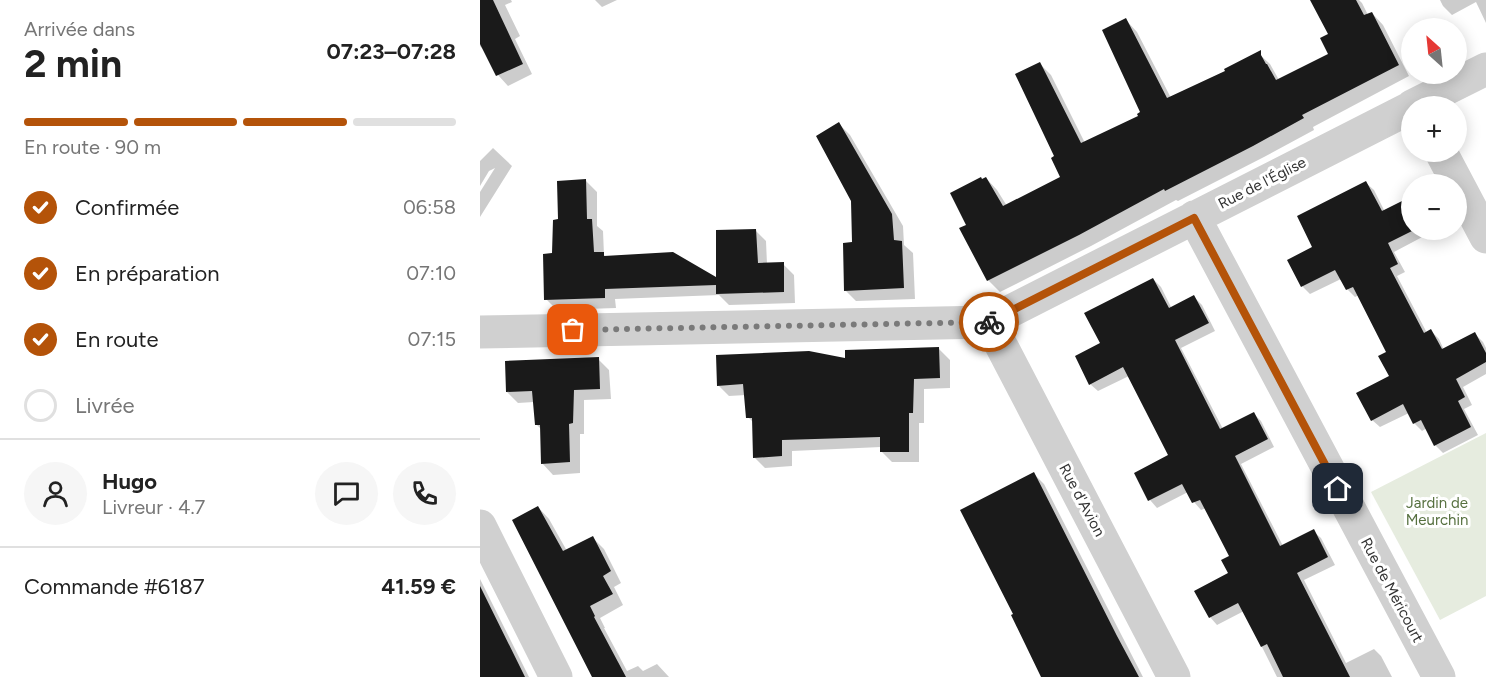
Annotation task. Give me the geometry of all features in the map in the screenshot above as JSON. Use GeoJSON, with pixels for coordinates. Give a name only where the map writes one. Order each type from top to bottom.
{"type":"FeatureCollection","features":[{"type":"Feature","properties":{"kind":"street","name":"Rue de l'Église"},"geometry":{"type":"LineString","coordinates":[[1433,96],[1486,69]]}},
{"type":"Feature","properties":{"kind":"street","name":"Rue de l'Église"},"geometry":{"type":"LineString","coordinates":[[480,332],[989,322],[1401,113]]}},
{"type":"Feature","properties":{"kind":"street"},"geometry":{"type":"LineString","coordinates":[[1446,162],[1486,237]]}},
{"type":"Feature","properties":{"kind":"street","name":"Rue de Méricourt"},"geometry":{"type":"LineString","coordinates":[[1194,218],[1438,677]]}},
{"type":"Feature","properties":{"kind":"street","name":"Rue d'Avion"},"geometry":{"type":"LineString","coordinates":[[989,322],[1174,677]]}},
{"type":"Feature","properties":{"kind":"street"},"geometry":{"type":"LineString","coordinates":[[480,526],[556,677]]}},
{"type":"Feature","properties":{"kind":"green space","name":"Jardin de Meurchin"},"geometry":{"type":"Polygon","coordinates":[[[1486,433],[1486,596],[1440,620],[1371,492],[1486,433]]]}},
{"type":"Feature","properties":{"kind":"building"},"geometry":{"type":"Polygon","coordinates":[[[480,0],[493,0],[523,64],[496,76],[480,44],[480,0]]]}},
{"type":"Feature","properties":{"kind":"building"},"geometry":{"type":"Polygon","coordinates":[[[1310,0],[1356,0],[1364,15],[1372,12],[1399,65],[1302,115],[1304,118],[1253,146],[1165,191],[1164,189],[987,281],[959,228],[966,225],[950,193],[981,177],[982,179],[986,177],[1003,206],[1060,177],[1051,158],[1054,156],[1015,74],[1040,62],[1081,143],[1138,116],[1140,112],[1102,30],[1126,18],[1167,98],[1225,71],[1224,69],[1261,50],[1261,55],[1276,80],[1328,54],[1320,38],[1328,34],[1310,0]]]}},
{"type":"Feature","properties":{"kind":"building"},"geometry":{"type":"Polygon","coordinates":[[[839,122],[892,214],[894,240],[902,241],[904,288],[844,291],[843,243],[852,242],[851,201],[816,136],[839,122]]]}},
{"type":"Feature","properties":{"kind":"building"},"geometry":{"type":"Polygon","coordinates":[[[586,179],[587,219],[592,219],[594,252],[604,252],[604,256],[673,252],[716,277],[716,230],[756,229],[758,263],[784,262],[784,292],[716,294],[716,285],[605,289],[605,298],[544,300],[543,254],[552,253],[553,220],[558,219],[557,181],[586,179]]]}},
{"type":"Feature","properties":{"kind":"building"},"geometry":{"type":"Polygon","coordinates":[[[1366,181],[1382,211],[1401,202],[1401,236],[1388,243],[1398,264],[1390,268],[1424,333],[1431,329],[1442,349],[1475,332],[1486,353],[1486,362],[1456,379],[1465,397],[1458,401],[1471,427],[1434,446],[1421,420],[1413,424],[1403,404],[1371,421],[1356,393],[1389,376],[1378,356],[1386,352],[1353,287],[1346,290],[1335,270],[1301,287],[1287,260],[1312,247],[1297,216],[1366,181]]]}},
{"type":"Feature","properties":{"kind":"building"},"geometry":{"type":"Polygon","coordinates":[[[1153,278],[1169,308],[1194,295],[1209,323],[1175,340],[1220,429],[1254,412],[1268,439],[1235,456],[1280,546],[1314,529],[1328,557],[1297,573],[1350,677],[1283,677],[1267,644],[1261,647],[1238,603],[1209,618],[1194,591],[1228,573],[1221,560],[1229,556],[1200,500],[1192,503],[1182,484],[1148,501],[1134,473],[1168,455],[1123,367],[1089,385],[1075,356],[1100,343],[1084,313],[1153,278]]]}},
{"type":"Feature","properties":{"kind":"building"},"geometry":{"type":"Polygon","coordinates":[[[939,347],[940,378],[914,379],[913,413],[909,413],[909,452],[880,452],[880,437],[782,440],[782,456],[753,458],[752,418],[746,418],[743,384],[717,386],[716,355],[809,351],[845,358],[845,350],[939,347]]]}},
{"type":"Feature","properties":{"kind":"building"},"geometry":{"type":"Polygon","coordinates":[[[599,357],[600,389],[574,390],[573,423],[569,424],[570,462],[541,464],[540,425],[535,425],[532,391],[506,392],[505,361],[599,357]]]}},
{"type":"Feature","properties":{"kind":"building"},"geometry":{"type":"Polygon","coordinates":[[[1034,472],[1139,677],[1041,677],[1011,615],[1013,614],[960,510],[1034,472]]]}},
{"type":"Feature","properties":{"kind":"building"},"geometry":{"type":"Polygon","coordinates":[[[538,506],[563,551],[593,536],[611,571],[603,576],[613,594],[590,606],[626,677],[592,677],[512,520],[538,506]]]}},
{"type":"Feature","properties":{"kind":"building"},"geometry":{"type":"Polygon","coordinates":[[[480,586],[525,677],[480,677],[480,586]]]}},
{"type":"Feature","properties":{"kind":"way so far"},"geometry":{"type":"LineString","coordinates":[[573,330],[989,322]]}},
{"type":"Feature","properties":{"kind":"route"},"geometry":{"type":"LineString","coordinates":[[989,322],[1194,218],[1338,489]]}}]}
